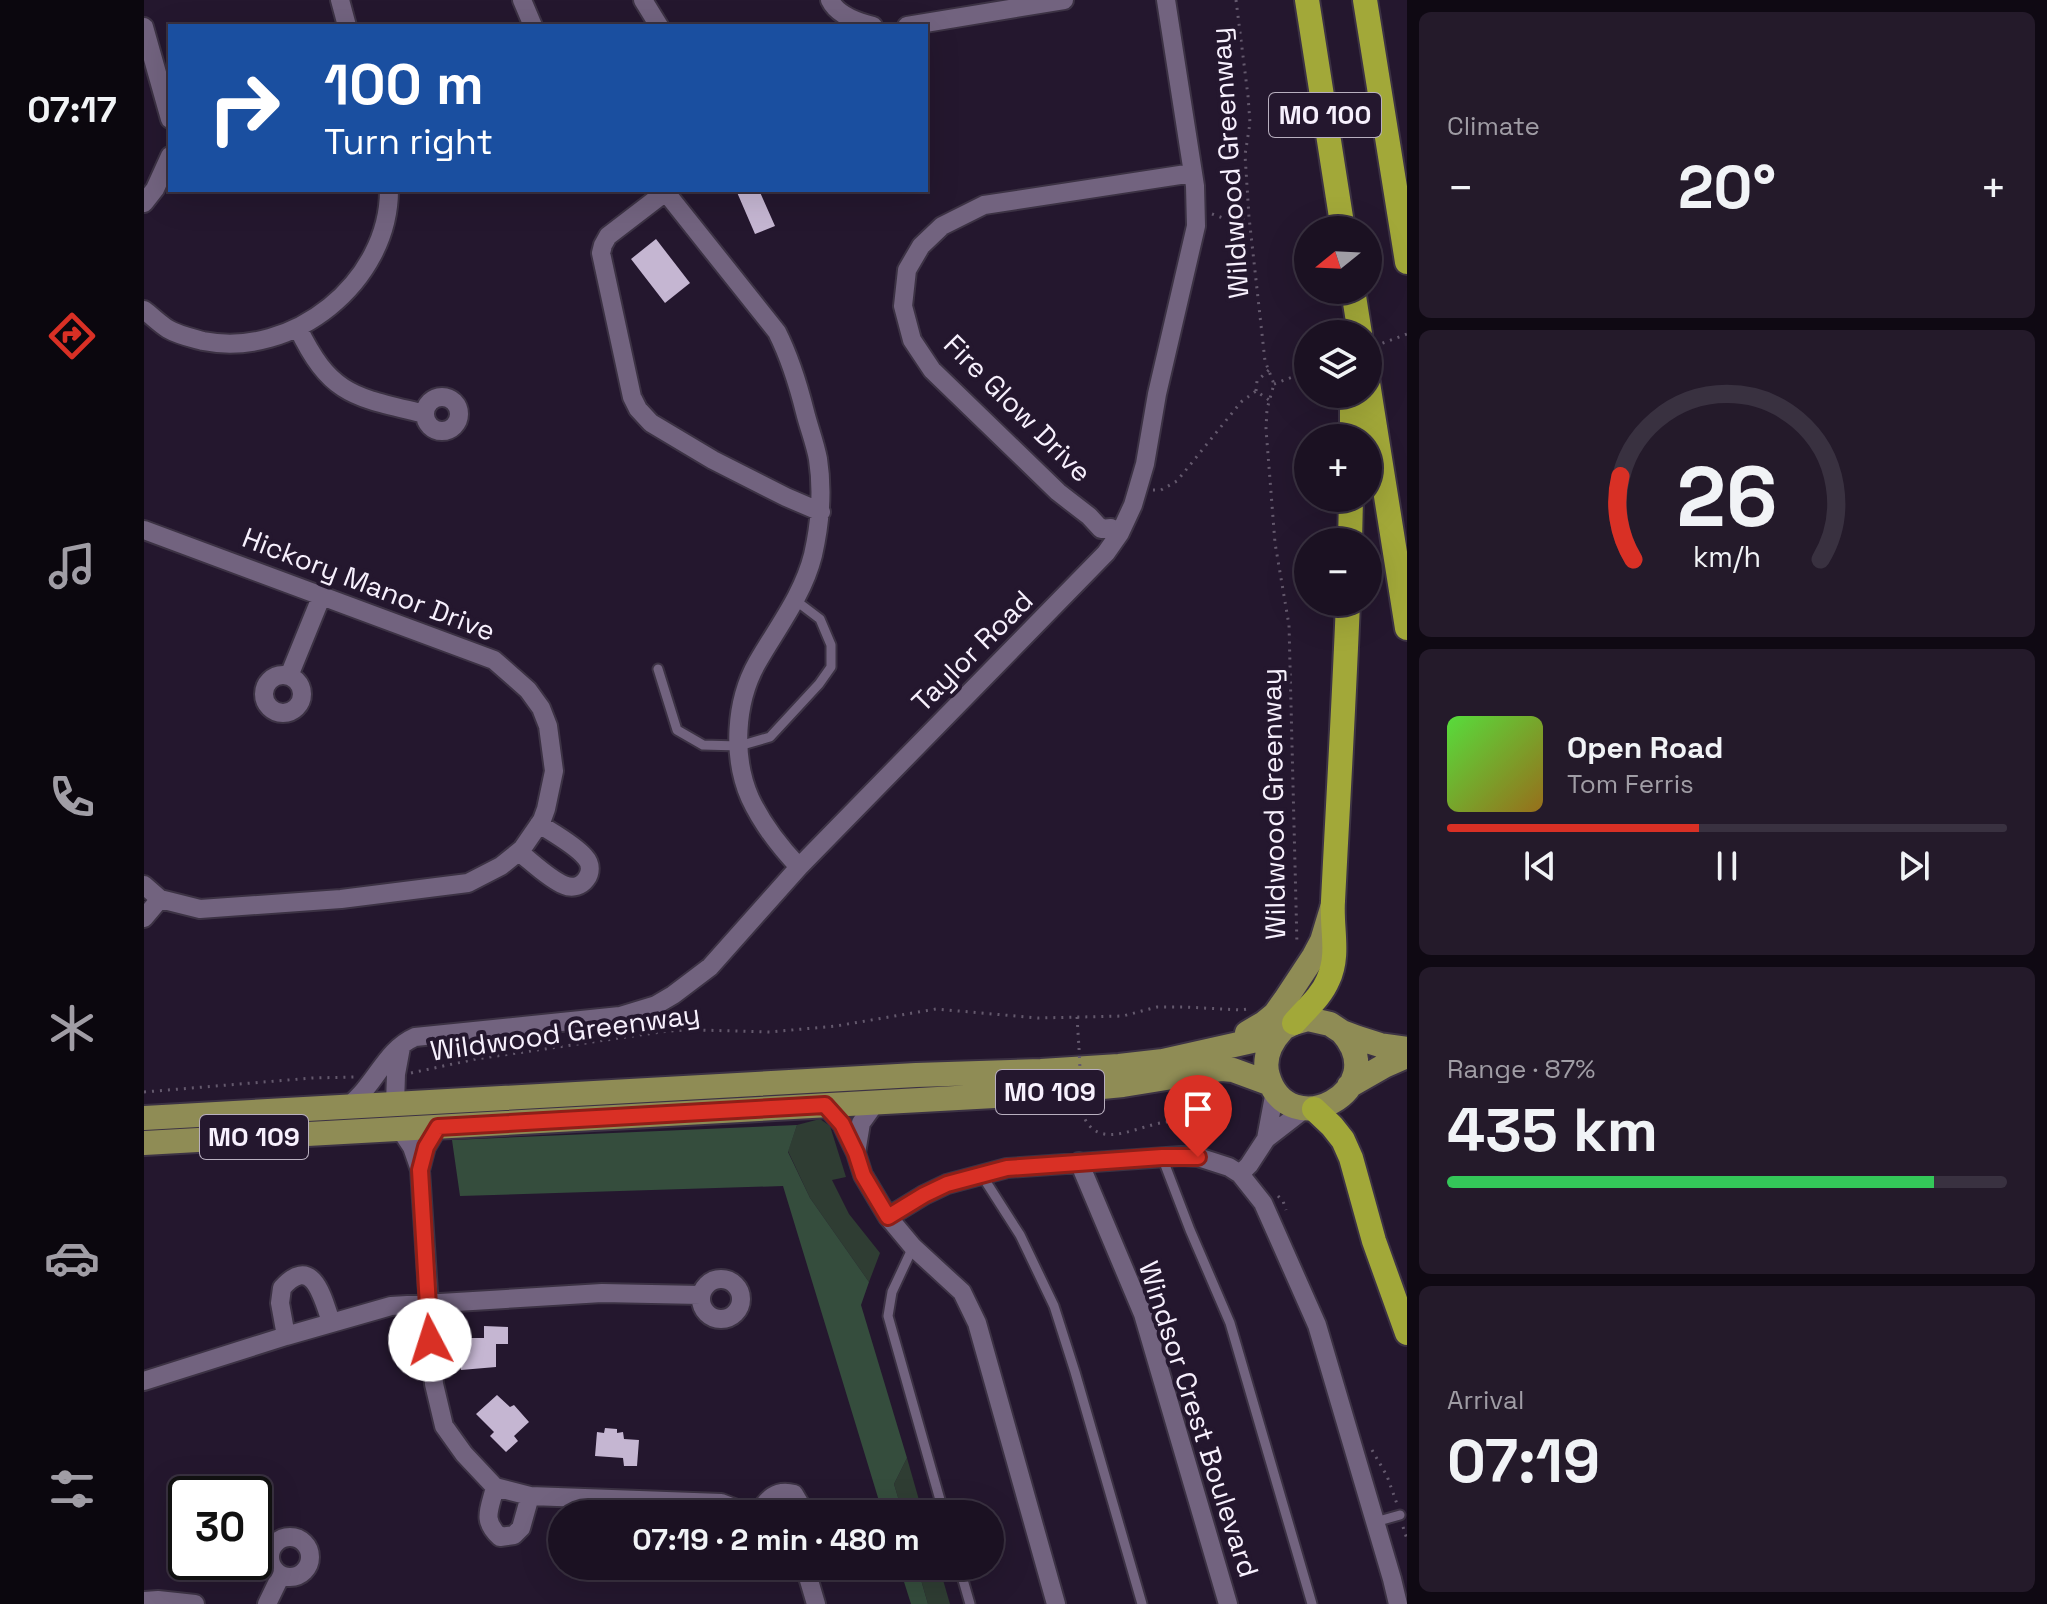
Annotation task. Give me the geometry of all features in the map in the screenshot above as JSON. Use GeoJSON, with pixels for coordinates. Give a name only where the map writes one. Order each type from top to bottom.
{"type":"FeatureCollection","features":[{"type":"Feature","properties":{"kind":"highway","name":"MO 100"},"geometry":{"type":"LineString","coordinates":[[1307,0],[1341,216]]}},
{"type":"Feature","properties":{"kind":"highway","name":"MO 100"},"geometry":{"type":"LineString","coordinates":[[1365,0],[1407,262]]}},
{"type":"Feature","properties":{"kind":"highway"},"geometry":{"type":"LineString","coordinates":[[1372,408],[1407,628]]}},
{"type":"Feature","properties":{"kind":"highway"},"geometry":{"type":"LineString","coordinates":[[1288,1026],[1319,996],[1329,980],[1333,964],[1332,906],[1347,616]]}},
{"type":"Feature","properties":{"kind":"highway"},"geometry":{"type":"LineString","coordinates":[[1310,1109],[1332,1126],[1351,1158],[1374,1241],[1407,1333]]}},
{"type":"Feature","properties":{"kind":"main road"},"geometry":{"type":"LineString","coordinates":[[1224,1046],[1275,1014],[1322,941],[1332,906]]}},
{"type":"Feature","properties":{"kind":"main road","name":"MO 109"},"geometry":{"type":"LineString","coordinates":[[144,1118],[1119,1066],[1163,1061],[1261,1039],[1308,1019],[1323,1021],[1342,1032],[1380,1045],[1407,1049]]}},
{"type":"Feature","properties":{"kind":"main road"},"geometry":{"type":"LineString","coordinates":[[1273,1088],[1267,1070],[1267,1056],[1272,1042],[1288,1026]]}},
{"type":"Feature","properties":{"kind":"main road"},"geometry":{"type":"LineString","coordinates":[[1310,1109],[1334,1102],[1346,1092],[1355,1073],[1351,1044],[1342,1032]]}},
{"type":"Feature","properties":{"kind":"main road"},"geometry":{"type":"LineString","coordinates":[[1349,1086],[1407,1056]]}},
{"type":"Feature","properties":{"kind":"main road","name":"MO 109"},"geometry":{"type":"LineString","coordinates":[[144,1143],[1086,1090],[1222,1069],[1233,1070],[1273,1088],[1292,1105],[1310,1109]]}},
{"type":"Feature","properties":{"kind":"main road"},"geometry":{"type":"LineString","coordinates":[[364,1131],[383,1118],[395,1104]]}},
{"type":"Feature","properties":{"kind":"street"},"geometry":{"type":"LineString","coordinates":[[340,0],[346,24]]}},
{"type":"Feature","properties":{"kind":"street"},"geometry":{"type":"LineString","coordinates":[[522,0],[532,24]]}},
{"type":"Feature","properties":{"kind":"street"},"geometry":{"type":"LineString","coordinates":[[643,0],[658,24]]}},
{"type":"Feature","properties":{"kind":"street"},"geometry":{"type":"LineString","coordinates":[[830,0],[834,8],[864,24]]}},
{"type":"Feature","properties":{"kind":"street"},"geometry":{"type":"LineString","coordinates":[[919,24],[1064,0]]}},
{"type":"Feature","properties":{"kind":"street","name":"Taylor Road"},"geometry":{"type":"LineString","coordinates":[[402,1044],[415,1037],[620,1016],[656,1005],[673,995],[710,967],[799,867],[1106,553],[1115,530],[1133,505],[1145,464],[1157,394],[1196,226],[1193,173],[1166,0]]}},
{"type":"Feature","properties":{"kind":"street"},"geometry":{"type":"LineString","coordinates":[[144,27],[168,112]]}},
{"type":"Feature","properties":{"kind":"street"},"geometry":{"type":"LineString","coordinates":[[144,203],[155,189],[168,160]]}},
{"type":"Feature","properties":{"kind":"street","name":"Fire Glow Drive"},"geometry":{"type":"LineString","coordinates":[[1115,530],[1101,529],[1058,492],[932,370],[912,340],[903,306],[907,270],[921,246],[942,226],[984,205],[1193,173]]}},
{"type":"Feature","properties":{"kind":"street"},"geometry":{"type":"LineString","coordinates":[[144,310],[169,330],[219,344],[255,342],[298,328],[329,308],[361,273],[375,252],[384,226],[389,192]]}},
{"type":"Feature","properties":{"kind":"street"},"geometry":{"type":"LineString","coordinates":[[665,192],[608,236],[601,253],[629,386],[638,409],[651,423],[713,460],[821,512]]}},
{"type":"Feature","properties":{"kind":"street"},"geometry":{"type":"LineString","coordinates":[[667,192],[777,332],[788,354],[818,462],[821,512],[808,570],[795,600],[748,683],[742,703],[739,746],[749,796],[762,820],[799,867]]}},
{"type":"Feature","properties":{"kind":"street"},"geometry":{"type":"LineString","coordinates":[[298,328],[321,369],[353,395],[425,414]]}},
{"type":"Feature","properties":{"kind":"street","name":"Hickory Manor Drive"},"geometry":{"type":"LineString","coordinates":[[144,530],[494,660],[528,690],[541,708],[548,726],[554,771],[546,809],[531,838],[501,866],[468,883],[341,899],[200,909],[160,899],[144,885]]}},
{"type":"Feature","properties":{"kind":"street"},"geometry":{"type":"LineString","coordinates":[[289,676],[322,595]]}},
{"type":"Feature","properties":{"kind":"street"},"geometry":{"type":"LineString","coordinates":[[519,852],[565,886],[577,886],[587,879],[590,867],[585,856],[539,824]]}},
{"type":"Feature","properties":{"kind":"street"},"geometry":{"type":"LineString","coordinates":[[144,918],[160,899]]}},
{"type":"Feature","properties":{"kind":"street"},"geometry":{"type":"LineString","coordinates":[[395,1104],[398,1056],[402,1044]]}},
{"type":"Feature","properties":{"kind":"street"},"geometry":{"type":"LineString","coordinates":[[348,1107],[402,1044]]}},
{"type":"Feature","properties":{"kind":"street"},"geometry":{"type":"LineString","coordinates":[[1266,1139],[1273,1088]]}},
{"type":"Feature","properties":{"kind":"street"},"geometry":{"type":"LineString","coordinates":[[856,1153],[861,1123],[876,1102]]}},
{"type":"Feature","properties":{"kind":"street"},"geometry":{"type":"LineString","coordinates":[[825,1105],[842,1124],[863,1175],[888,1217],[913,1247],[962,1292],[977,1323],[1056,1604]]}},
{"type":"Feature","properties":{"kind":"street"},"geometry":{"type":"LineString","coordinates":[[1240,1174],[1266,1139],[1310,1109]]}},
{"type":"Feature","properties":{"kind":"street"},"geometry":{"type":"LineString","coordinates":[[420,1170],[426,1147],[438,1127]]}},
{"type":"Feature","properties":{"kind":"street"},"geometry":{"type":"LineString","coordinates":[[400,1129],[412,1147],[420,1170],[434,1384],[444,1426],[464,1454],[495,1487],[530,1496],[639,1500]]}},
{"type":"Feature","properties":{"kind":"street"},"geometry":{"type":"LineString","coordinates":[[888,1217],[947,1184],[1016,1166],[1198,1157],[1216,1161],[1240,1174],[1263,1203],[1310,1307],[1398,1604]]}},
{"type":"Feature","properties":{"kind":"street","name":"Windsor Crest Boulevard"},"geometry":{"type":"LineString","coordinates":[[1079,1162],[1143,1314],[1228,1604]]}},
{"type":"Feature","properties":{"kind":"street"},"geometry":{"type":"LineString","coordinates":[[286,1336],[280,1297],[282,1288],[297,1276],[305,1276],[316,1283],[331,1322]]}},
{"type":"Feature","properties":{"kind":"street"},"geometry":{"type":"LineString","coordinates":[[144,1381],[391,1306],[602,1293],[701,1295]]}},
{"type":"Feature","properties":{"kind":"street"},"geometry":{"type":"LineString","coordinates":[[495,1487],[487,1520],[500,1537],[514,1535],[521,1528],[530,1496]]}},
{"type":"Feature","properties":{"kind":"street"},"geometry":{"type":"LineString","coordinates":[[768,1500],[785,1492],[794,1494],[798,1500]]}},
{"type":"Feature","properties":{"kind":"street"},"geometry":{"type":"LineString","coordinates":[[267,1604],[281,1575]]}},
{"type":"Feature","properties":{"kind":"street"},"geometry":{"type":"LineString","coordinates":[[809,1580],[816,1604]]}},
{"type":"Feature","properties":{"kind":"street"},"geometry":{"type":"LineString","coordinates":[[144,1601],[195,1604]]}},
{"type":"Feature","properties":{"kind":"lane"},"geometry":{"type":"LineString","coordinates":[[658,669],[677,730],[703,745],[739,746],[770,737],[831,667],[831,645],[820,619],[795,600]]}},
{"type":"Feature","properties":{"kind":"lane"},"geometry":{"type":"LineString","coordinates":[[1162,1157],[1230,1323],[1312,1604]]}},
{"type":"Feature","properties":{"kind":"lane"},"geometry":{"type":"LineString","coordinates":[[981,1174],[1020,1235],[1054,1306],[1142,1604]]}},
{"type":"Feature","properties":{"kind":"lane"},"geometry":{"type":"LineString","coordinates":[[913,1247],[892,1292],[888,1316],[940,1500]]}},
{"type":"Feature","properties":{"kind":"lane"},"geometry":{"type":"LineString","coordinates":[[1375,1522],[1400,1515]]}},
{"type":"Feature","properties":{"kind":"lane"},"geometry":{"type":"LineString","coordinates":[[963,1580],[970,1604]]}},
{"type":"Feature","properties":{"kind":"path","name":"Wildwood Greenway"},"geometry":{"type":"LineString","coordinates":[[1236,0],[1250,123],[1245,155],[1249,217],[1265,361],[1274,384],[1267,409],[1266,429],[1275,543],[1289,625],[1297,953]]}},
{"type":"Feature","properties":{"kind":"path"},"geometry":{"type":"LineString","coordinates":[[1211,213],[1231,221],[1249,217]]}},
{"type":"Feature","properties":{"kind":"path"},"geometry":{"type":"LineString","coordinates":[[1382,343],[1407,334]]}},
{"type":"Feature","properties":{"kind":"path"},"geometry":{"type":"LineString","coordinates":[[1152,490],[1161,490],[1177,481],[1241,402],[1256,391],[1257,381],[1269,370]]}},
{"type":"Feature","properties":{"kind":"path"},"geometry":{"type":"LineString","coordinates":[[1274,384],[1294,376]]}},
{"type":"Feature","properties":{"kind":"path"},"geometry":{"type":"LineString","coordinates":[[1256,391],[1269,400]]}},
{"type":"Feature","properties":{"kind":"path","name":"Wildwood Greenway"},"geometry":{"type":"LineString","coordinates":[[396,1074],[668,1031],[770,1032],[836,1026],[936,1009],[1028,1017],[1077,1017],[1123,1016],[1157,1007],[1241,1010],[1256,1007]]}},
{"type":"Feature","properties":{"kind":"path"},"geometry":{"type":"LineString","coordinates":[[1077,1017],[1082,1112],[1088,1124],[1104,1134],[1120,1135],[1147,1125],[1177,1122],[1195,1130],[1218,1147]]}},
{"type":"Feature","properties":{"kind":"path"},"geometry":{"type":"LineString","coordinates":[[144,1092],[375,1076]]}},
{"type":"Feature","properties":{"kind":"green space"},"geometry":{"type":"Polygon","coordinates":[[[820,1119],[830,1126],[846,1177],[832,1180],[849,1214],[880,1253],[869,1282],[810,1198],[788,1151],[797,1125],[820,1119]]]}},
{"type":"Feature","properties":{"kind":"green space"},"geometry":{"type":"Polygon","coordinates":[[[797,1125],[788,1152],[810,1198],[869,1282],[861,1305],[907,1458],[894,1484],[899,1500],[879,1500],[783,1186],[460,1196],[452,1140],[797,1125]]]}},
{"type":"Feature","properties":{"kind":"green space"},"geometry":{"type":"Polygon","coordinates":[[[907,1458],[919,1500],[899,1500],[894,1484],[907,1458]]]}},
{"type":"Feature","properties":{"kind":"green space"},"geometry":{"type":"Polygon","coordinates":[[[903,1580],[921,1580],[928,1604],[911,1604],[903,1580]]]}},
{"type":"Feature","properties":{"kind":"green space"},"geometry":{"type":"Polygon","coordinates":[[[921,1580],[943,1580],[950,1604],[928,1604],[921,1580]]]}},
{"type":"Feature","properties":{"kind":"building"},"geometry":{"type":"Polygon","coordinates":[[[737,192],[760,192],[775,226],[755,234],[737,192]]]}},
{"type":"Feature","properties":{"kind":"building"},"geometry":{"type":"Polygon","coordinates":[[[656,239],[690,283],[665,303],[631,259],[656,239]]]}},
{"type":"Feature","properties":{"kind":"building"},"geometry":{"type":"Polygon","coordinates":[[[484,1326],[508,1327],[508,1344],[496,1344],[496,1367],[461,1370],[459,1338],[484,1338],[484,1326]]]}},
{"type":"Feature","properties":{"kind":"building"},"geometry":{"type":"Polygon","coordinates":[[[497,1395],[510,1407],[514,1405],[529,1422],[514,1436],[518,1441],[506,1452],[490,1436],[494,1432],[476,1414],[497,1395]]]}},
{"type":"Feature","properties":{"kind":"building"},"geometry":{"type":"Polygon","coordinates":[[[605,1428],[623,1432],[624,1439],[639,1440],[637,1466],[624,1466],[623,1458],[595,1456],[597,1432],[604,1433],[605,1428]]]}},
{"type":"Feature","properties":{"kind":"route"},"geometry":{"type":"LineString","coordinates":[[430,1340],[420,1170],[426,1147],[438,1127],[825,1105],[842,1124],[863,1175],[888,1217],[947,1184],[1007,1168],[1198,1157]]}}]}
